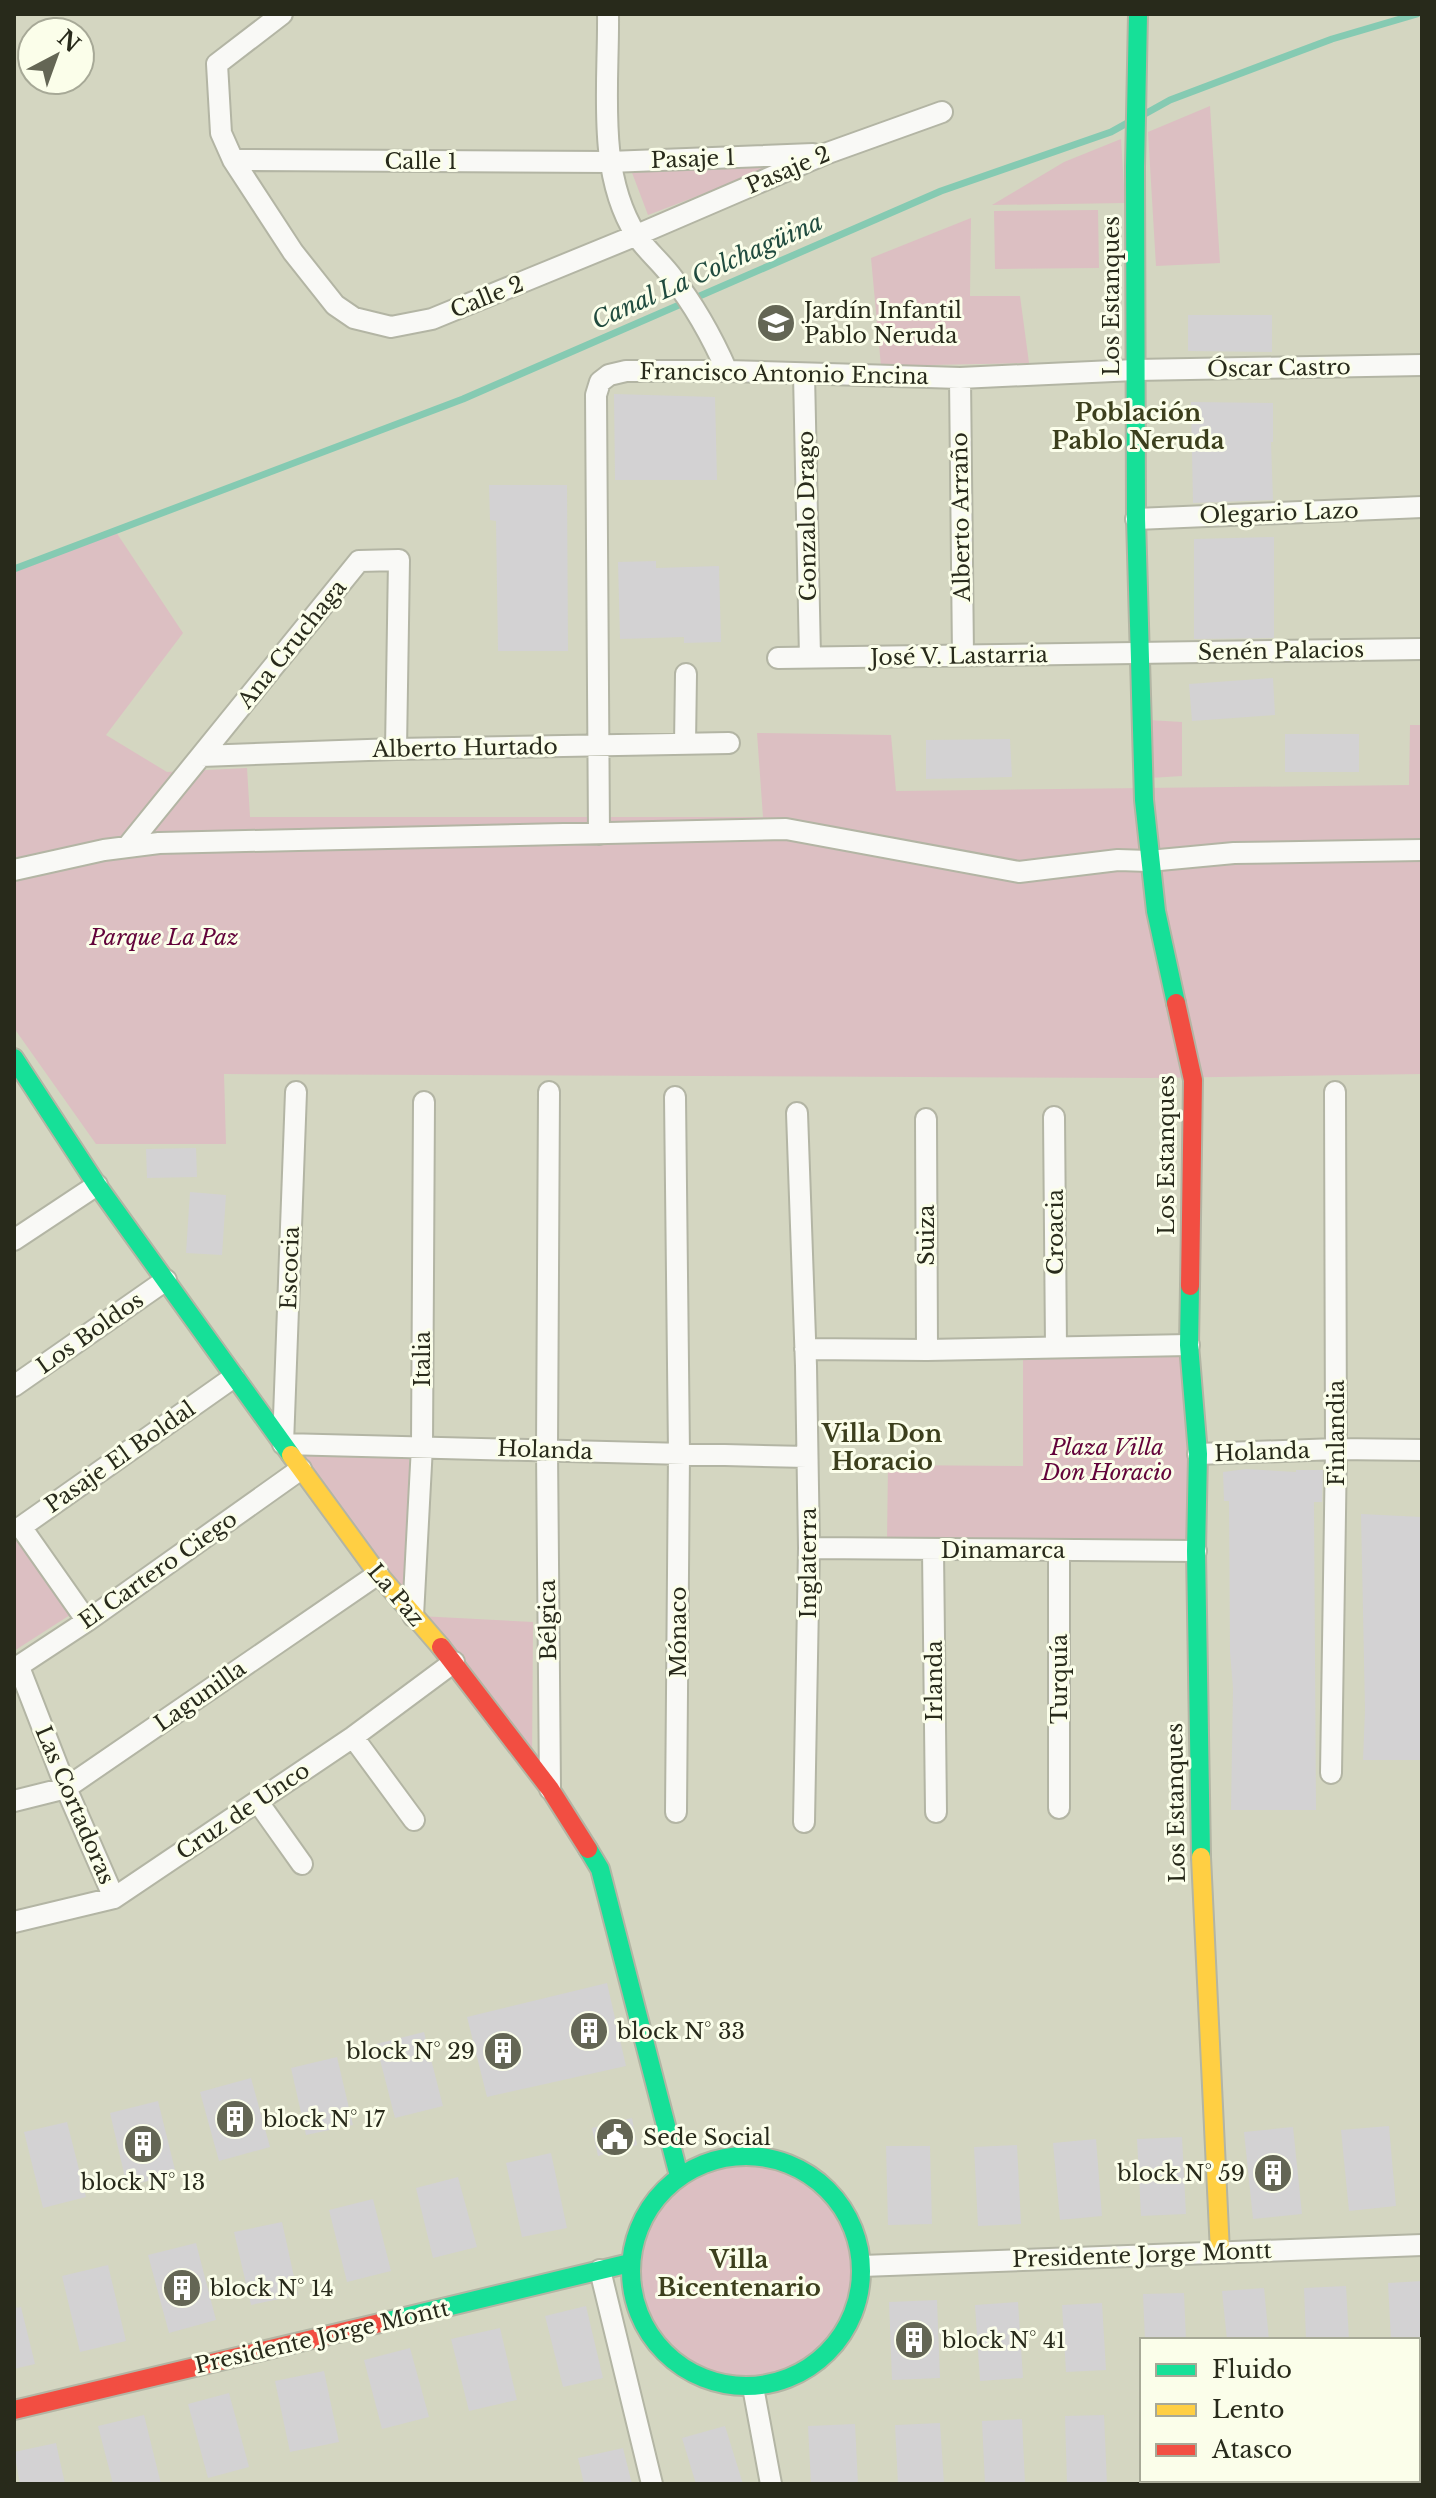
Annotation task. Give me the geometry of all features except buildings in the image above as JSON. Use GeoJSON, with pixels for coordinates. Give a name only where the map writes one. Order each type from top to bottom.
{"type":"FeatureCollection","features":[{"type":"Feature","properties":{"kind":"street"},"geometry":{"type":"LineString","coordinates":[[233,160],[221,133],[217,64],[282,14]]}},
{"type":"Feature","properties":{"kind":"street"},"geometry":{"type":"LineString","coordinates":[[608,14],[609,162],[620,202],[637,235],[672,276],[710,330],[727,371]]}},
{"type":"Feature","properties":{"kind":"street","name":"Los Estanques"},"geometry":{"type":"LineString","coordinates":[[1138,14],[1135,370],[1139,654],[1149,861],[1156,911],[1193,1080],[1189,1345],[1198,1454],[1196,1551],[1202,1911],[1220,2252]]}},
{"type":"Feature","properties":{"kind":"street","name":"Pasaje 2"},"geometry":{"type":"LineString","coordinates":[[637,235],[825,154],[942,112]]}},
{"type":"Feature","properties":{"kind":"street","name":"Pasaje 1"},"geometry":{"type":"LineString","coordinates":[[609,162],[825,154]]}},
{"type":"Feature","properties":{"kind":"street","name":"Calle 1"},"geometry":{"type":"LineString","coordinates":[[233,160],[609,162]]}},
{"type":"Feature","properties":{"kind":"street","name":"Calle 2"},"geometry":{"type":"LineString","coordinates":[[233,160],[293,252],[335,305],[354,318],[391,327],[432,319],[637,235]]}},
{"type":"Feature","properties":{"kind":"street","name":"Óscar Castro"},"geometry":{"type":"LineString","coordinates":[[1135,370],[1422,365]]}},
{"type":"Feature","properties":{"kind":"street","name":"Francisco Antonio Encina"},"geometry":{"type":"LineString","coordinates":[[599,834],[596,395],[600,382],[609,375],[626,371],[960,378],[1135,370]]}},
{"type":"Feature","properties":{"kind":"street","name":"Gonzalo Drago"},"geometry":{"type":"LineString","coordinates":[[804,374],[810,657]]}},
{"type":"Feature","properties":{"kind":"street","name":"Alberto Arraño"},"geometry":{"type":"LineString","coordinates":[[960,378],[963,656]]}},
{"type":"Feature","properties":{"kind":"street","name":"Olegario Lazo"},"geometry":{"type":"LineString","coordinates":[[1136,519],[1422,507]]}},
{"type":"Feature","properties":{"kind":"street","name":"Ana Cruchaga"},"geometry":{"type":"LineString","coordinates":[[201,756],[359,561],[399,560],[396,749]]}},
{"type":"Feature","properties":{"kind":"street","name":"Senén Palacios"},"geometry":{"type":"LineString","coordinates":[[1139,654],[1422,649]]}},
{"type":"Feature","properties":{"kind":"street","name":"José V. Lastarria"},"geometry":{"type":"LineString","coordinates":[[778,658],[1139,654]]}},
{"type":"Feature","properties":{"kind":"street"},"geometry":{"type":"LineString","coordinates":[[685,744],[686,674]]}},
{"type":"Feature","properties":{"kind":"street","name":"Alberto Hurtado"},"geometry":{"type":"LineString","coordinates":[[201,756],[729,743]]}},
{"type":"Feature","properties":{"kind":"street"},"geometry":{"type":"LineString","coordinates":[[127,847],[201,756]]}},
{"type":"Feature","properties":{"kind":"street"},"geometry":{"type":"LineString","coordinates":[[14,870],[104,850],[159,843],[786,829],[1019,872],[1118,860],[1149,861],[1234,853],[1422,850]]}},
{"type":"Feature","properties":{"kind":"street","name":"La Paz"},"geometry":{"type":"LineString","coordinates":[[17,1070],[378,1574],[454,1662],[550,1789],[600,1869],[679,2176]]}},
{"type":"Feature","properties":{"kind":"street","name":"Escocia"},"geometry":{"type":"LineString","coordinates":[[283,1444],[296,1092]]}},
{"type":"Feature","properties":{"kind":"street","name":"Bélgica"},"geometry":{"type":"LineString","coordinates":[[549,1092],[547,1450],[550,1789]]}},
{"type":"Feature","properties":{"kind":"street","name":"Finlandia"},"geometry":{"type":"LineString","coordinates":[[1331,1773],[1336,1449],[1335,1092]]}},
{"type":"Feature","properties":{"kind":"street","name":"Mónaco"},"geometry":{"type":"LineString","coordinates":[[675,1097],[679,1453],[676,1812]]}},
{"type":"Feature","properties":{"kind":"street","name":"Italia"},"geometry":{"type":"LineString","coordinates":[[413,1616],[422,1446],[424,1102]]}},
{"type":"Feature","properties":{"kind":"street","name":"Inglaterra"},"geometry":{"type":"LineString","coordinates":[[797,1113],[809,1548],[804,1822]]}},
{"type":"Feature","properties":{"kind":"street","name":"Croacia"},"geometry":{"type":"LineString","coordinates":[[1054,1117],[1056,1347]]}},
{"type":"Feature","properties":{"kind":"street","name":"Suiza"},"geometry":{"type":"LineString","coordinates":[[926,1119],[927,1350]]}},
{"type":"Feature","properties":{"kind":"street"},"geometry":{"type":"LineString","coordinates":[[14,1240],[97,1185]]}},
{"type":"Feature","properties":{"kind":"street","name":"Los Boldos"},"geometry":{"type":"LineString","coordinates":[[14,1386],[166,1280]]}},
{"type":"Feature","properties":{"kind":"street"},"geometry":{"type":"LineString","coordinates":[[805,1349],[1189,1345]]}},
{"type":"Feature","properties":{"kind":"street","name":"Pasaje El Boldal"},"geometry":{"type":"LineString","coordinates":[[87,1621],[21,1527],[234,1377]]}},
{"type":"Feature","properties":{"kind":"street","name":"Holanda"},"geometry":{"type":"LineString","coordinates":[[283,1444],[807,1457]]}},
{"type":"Feature","properties":{"kind":"street","name":"Holanda"},"geometry":{"type":"LineString","coordinates":[[1198,1454],[1336,1449],[1422,1450]]}},
{"type":"Feature","properties":{"kind":"street","name":"El Cartero Ciego"},"geometry":{"type":"LineString","coordinates":[[17,1668],[301,1469]]}},
{"type":"Feature","properties":{"kind":"street","name":"Dinamarca"},"geometry":{"type":"LineString","coordinates":[[809,1548],[1196,1551]]}},
{"type":"Feature","properties":{"kind":"street","name":"Irlanda"},"geometry":{"type":"LineString","coordinates":[[933,1550],[936,1812]]}},
{"type":"Feature","properties":{"kind":"street","name":"Turquía"},"geometry":{"type":"LineString","coordinates":[[1059,1550],[1059,1808]]}},
{"type":"Feature","properties":{"kind":"street","name":"Lagunilla"},"geometry":{"type":"LineString","coordinates":[[14,1801],[66,1788],[378,1574]]}},
{"type":"Feature","properties":{"kind":"street","name":"Cruz de Unco"},"geometry":{"type":"LineString","coordinates":[[14,1922],[114,1898],[353,1737],[454,1662]]}},
{"type":"Feature","properties":{"kind":"street","name":"Las Cortadoras"},"geometry":{"type":"LineString","coordinates":[[17,1668],[114,1898]]}},
{"type":"Feature","properties":{"kind":"street"},"geometry":{"type":"LineString","coordinates":[[353,1737],[414,1820]]}},
{"type":"Feature","properties":{"kind":"street"},"geometry":{"type":"LineString","coordinates":[[258,1802],[302,1864]]}},
{"type":"Feature","properties":{"kind":"street"},"geometry":{"type":"LineString","coordinates":[[752,2155],[790,2164],[823,2184],[847,2214],[860,2251],[860,2291],[847,2328],[823,2358],[790,2378],[753,2387],[723,2385],[695,2375],[670,2358],[647,2331],[633,2298],[630,2263],[635,2238],[645,2214],[660,2193],[679,2176],[714,2159],[752,2155]]}},
{"type":"Feature","properties":{"kind":"street","name":"Presidente Jorge Montt"},"geometry":{"type":"LineString","coordinates":[[862,2266],[1422,2245]]}},
{"type":"Feature","properties":{"kind":"street","name":"Presidente Jorge Montt"},"geometry":{"type":"LineString","coordinates":[[14,2410],[630,2263]]}},
{"type":"Feature","properties":{"kind":"street"},"geometry":{"type":"LineString","coordinates":[[600,2270],[652,2484]]}},
{"type":"Feature","properties":{"kind":"street"},"geometry":{"type":"LineString","coordinates":[[753,2387],[771,2484]]}},
{"type":"Feature","properties":{"kind":"green space"},"geometry":{"type":"Polygon","coordinates":[[[1210,106],[1220,263],[1156,266],[1148,132],[1210,106]]]}},
{"type":"Feature","properties":{"kind":"green space"},"geometry":{"type":"Polygon","coordinates":[[[1121,139],[1125,203],[992,205],[1064,162],[1121,139]]]}},
{"type":"Feature","properties":{"kind":"green space"},"geometry":{"type":"Polygon","coordinates":[[[784,163],[648,215],[631,170],[784,163]]]}},
{"type":"Feature","properties":{"kind":"green space"},"geometry":{"type":"Polygon","coordinates":[[[1098,210],[1099,268],[995,269],[994,211],[1098,210]]]}},
{"type":"Feature","properties":{"kind":"green space"},"geometry":{"type":"Polygon","coordinates":[[[971,218],[970,296],[1020,296],[1029,363],[881,366],[871,258],[971,218]]]}},
{"type":"Feature","properties":{"kind":"green space","name":"Parque La Paz"},"geometry":{"type":"Polygon","coordinates":[[[114,529],[183,633],[106,735],[167,772],[247,768],[250,817],[763,817],[757,733],[891,735],[896,791],[1409,785],[1410,725],[1422,725],[1422,1074],[1149,1078],[224,1074],[226,1144],[96,1144],[14,1028],[14,569],[114,529]]]}},
{"type":"Feature","properties":{"kind":"green space"},"geometry":{"type":"Polygon","coordinates":[[[1148,720],[1182,722],[1182,776],[1150,778],[1148,720]]]}},
{"type":"Feature","properties":{"kind":"green space","name":"Plaza Villa Don Horacio"},"geometry":{"type":"Polygon","coordinates":[[[1184,1349],[1191,1545],[887,1541],[888,1465],[1023,1466],[1023,1352],[1184,1349]]]}},
{"type":"Feature","properties":{"kind":"green space"},"geometry":{"type":"Polygon","coordinates":[[[295,1450],[409,1453],[409,1603],[295,1450]]]}},
{"type":"Feature","properties":{"kind":"green space"},"geometry":{"type":"Polygon","coordinates":[[[14,1537],[70,1615],[14,1651],[14,1537]]]}},
{"type":"Feature","properties":{"kind":"green space"},"geometry":{"type":"Polygon","coordinates":[[[419,1616],[533,1622],[532,1764],[419,1616]]]}},
{"type":"Feature","properties":{"kind":"green space"},"geometry":{"type":"Polygon","coordinates":[[[747,2163],[789,2171],[825,2195],[849,2231],[857,2273],[849,2315],[825,2351],[789,2375],[747,2383],[705,2375],[669,2351],[645,2315],[637,2273],[645,2231],[669,2195],[705,2171],[747,2163]]]}},
{"type":"Feature","properties":{"kind":"waterway","name":"Canal La Colchagüina"},"geometry":{"type":"LineString","coordinates":[[1143,115],[1170,100],[1332,39],[1417,14]]}},
{"type":"Feature","properties":{"kind":"waterway","name":"Canal La Colchagüina"},"geometry":{"type":"LineString","coordinates":[[14,569],[463,399],[941,191],[1111,132],[1129,122]]}},
{"type":"Feature","properties":{"kind":"traffic: fast"},"geometry":{"type":"LineString","coordinates":[[1138,14],[1136,519],[1144,800],[1156,911],[1176,1003]]}},
{"type":"Feature","properties":{"kind":"traffic: fast"},"geometry":{"type":"LineString","coordinates":[[14,1058],[97,1185],[291,1455]]}},
{"type":"Feature","properties":{"kind":"traffic: fast"},"geometry":{"type":"LineString","coordinates":[[1190,1286],[1189,1345],[1198,1454],[1196,1551],[1201,1857]]}},
{"type":"Feature","properties":{"kind":"traffic: fast"},"geometry":{"type":"LineString","coordinates":[[588,1849],[600,1869],[679,2176]]}},
{"type":"Feature","properties":{"kind":"traffic: fast"},"geometry":{"type":"LineString","coordinates":[[746,2156],[768,2158],[790,2165],[810,2175],[827,2190],[842,2207],[852,2227],[859,2249],[861,2271],[859,2293],[852,2315],[842,2335],[827,2352],[810,2367],[790,2377],[768,2384],[746,2386],[724,2384],[702,2377],[682,2367],[665,2352],[650,2335],[640,2315],[633,2293],[631,2271],[633,2249],[640,2227],[650,2207],[665,2190],[682,2175],[702,2165],[724,2158],[746,2156]]}},
{"type":"Feature","properties":{"kind":"traffic: fast"},"geometry":{"type":"LineString","coordinates":[[384,2322],[630,2263]]}},
{"type":"Feature","properties":{"kind":"traffic: slow"},"geometry":{"type":"LineString","coordinates":[[291,1455],[378,1574],[441,1647]]}},
{"type":"Feature","properties":{"kind":"traffic: slow"},"geometry":{"type":"LineString","coordinates":[[1201,1857],[1220,2252]]}},
{"type":"Feature","properties":{"kind":"traffic: jam"},"geometry":{"type":"LineString","coordinates":[[1176,1003],[1193,1080],[1190,1286]]}},
{"type":"Feature","properties":{"kind":"traffic: jam"},"geometry":{"type":"LineString","coordinates":[[441,1647],[550,1789],[588,1849]]}},
{"type":"Feature","properties":{"kind":"traffic: jam"},"geometry":{"type":"LineString","coordinates":[[14,2410],[384,2322]]}},
{"type":"Feature","properties":{"kind":"place","name":"Jardín Infantil Pablo Neruda"},"geometry":{"type":"Point","coordinates":[776,323]}},
{"type":"Feature","properties":{"kind":"place","name":"block N° 33"},"geometry":{"type":"Point","coordinates":[589,2031]}},
{"type":"Feature","properties":{"kind":"place","name":"block N° 29"},"geometry":{"type":"Point","coordinates":[503,2051]}},
{"type":"Feature","properties":{"kind":"place","name":"block N° 17"},"geometry":{"type":"Point","coordinates":[235,2119]}},
{"type":"Feature","properties":{"kind":"place","name":"Sede Social"},"geometry":{"type":"Point","coordinates":[615,2137]}},
{"type":"Feature","properties":{"kind":"place","name":"block N° 13"},"geometry":{"type":"Point","coordinates":[143,2144]}},
{"type":"Feature","properties":{"kind":"place","name":"block N° 59"},"geometry":{"type":"Point","coordinates":[1273,2173]}},
{"type":"Feature","properties":{"kind":"place","name":"block N° 14"},"geometry":{"type":"Point","coordinates":[182,2288]}},
{"type":"Feature","properties":{"kind":"place","name":"block N° 41"},"geometry":{"type":"Point","coordinates":[914,2340]}},
{"type":"Feature","properties":{"kind":"district","name":"Población Pablo Neruda"},"geometry":{"type":"Point","coordinates":[1138,426]}},
{"type":"Feature","properties":{"kind":"district","name":"Villa Don Horacio"},"geometry":{"type":"Point","coordinates":[882,1447]}},
{"type":"Feature","properties":{"kind":"district","name":"Villa Bicentenario"},"geometry":{"type":"Point","coordinates":[739,2273]}}]}
